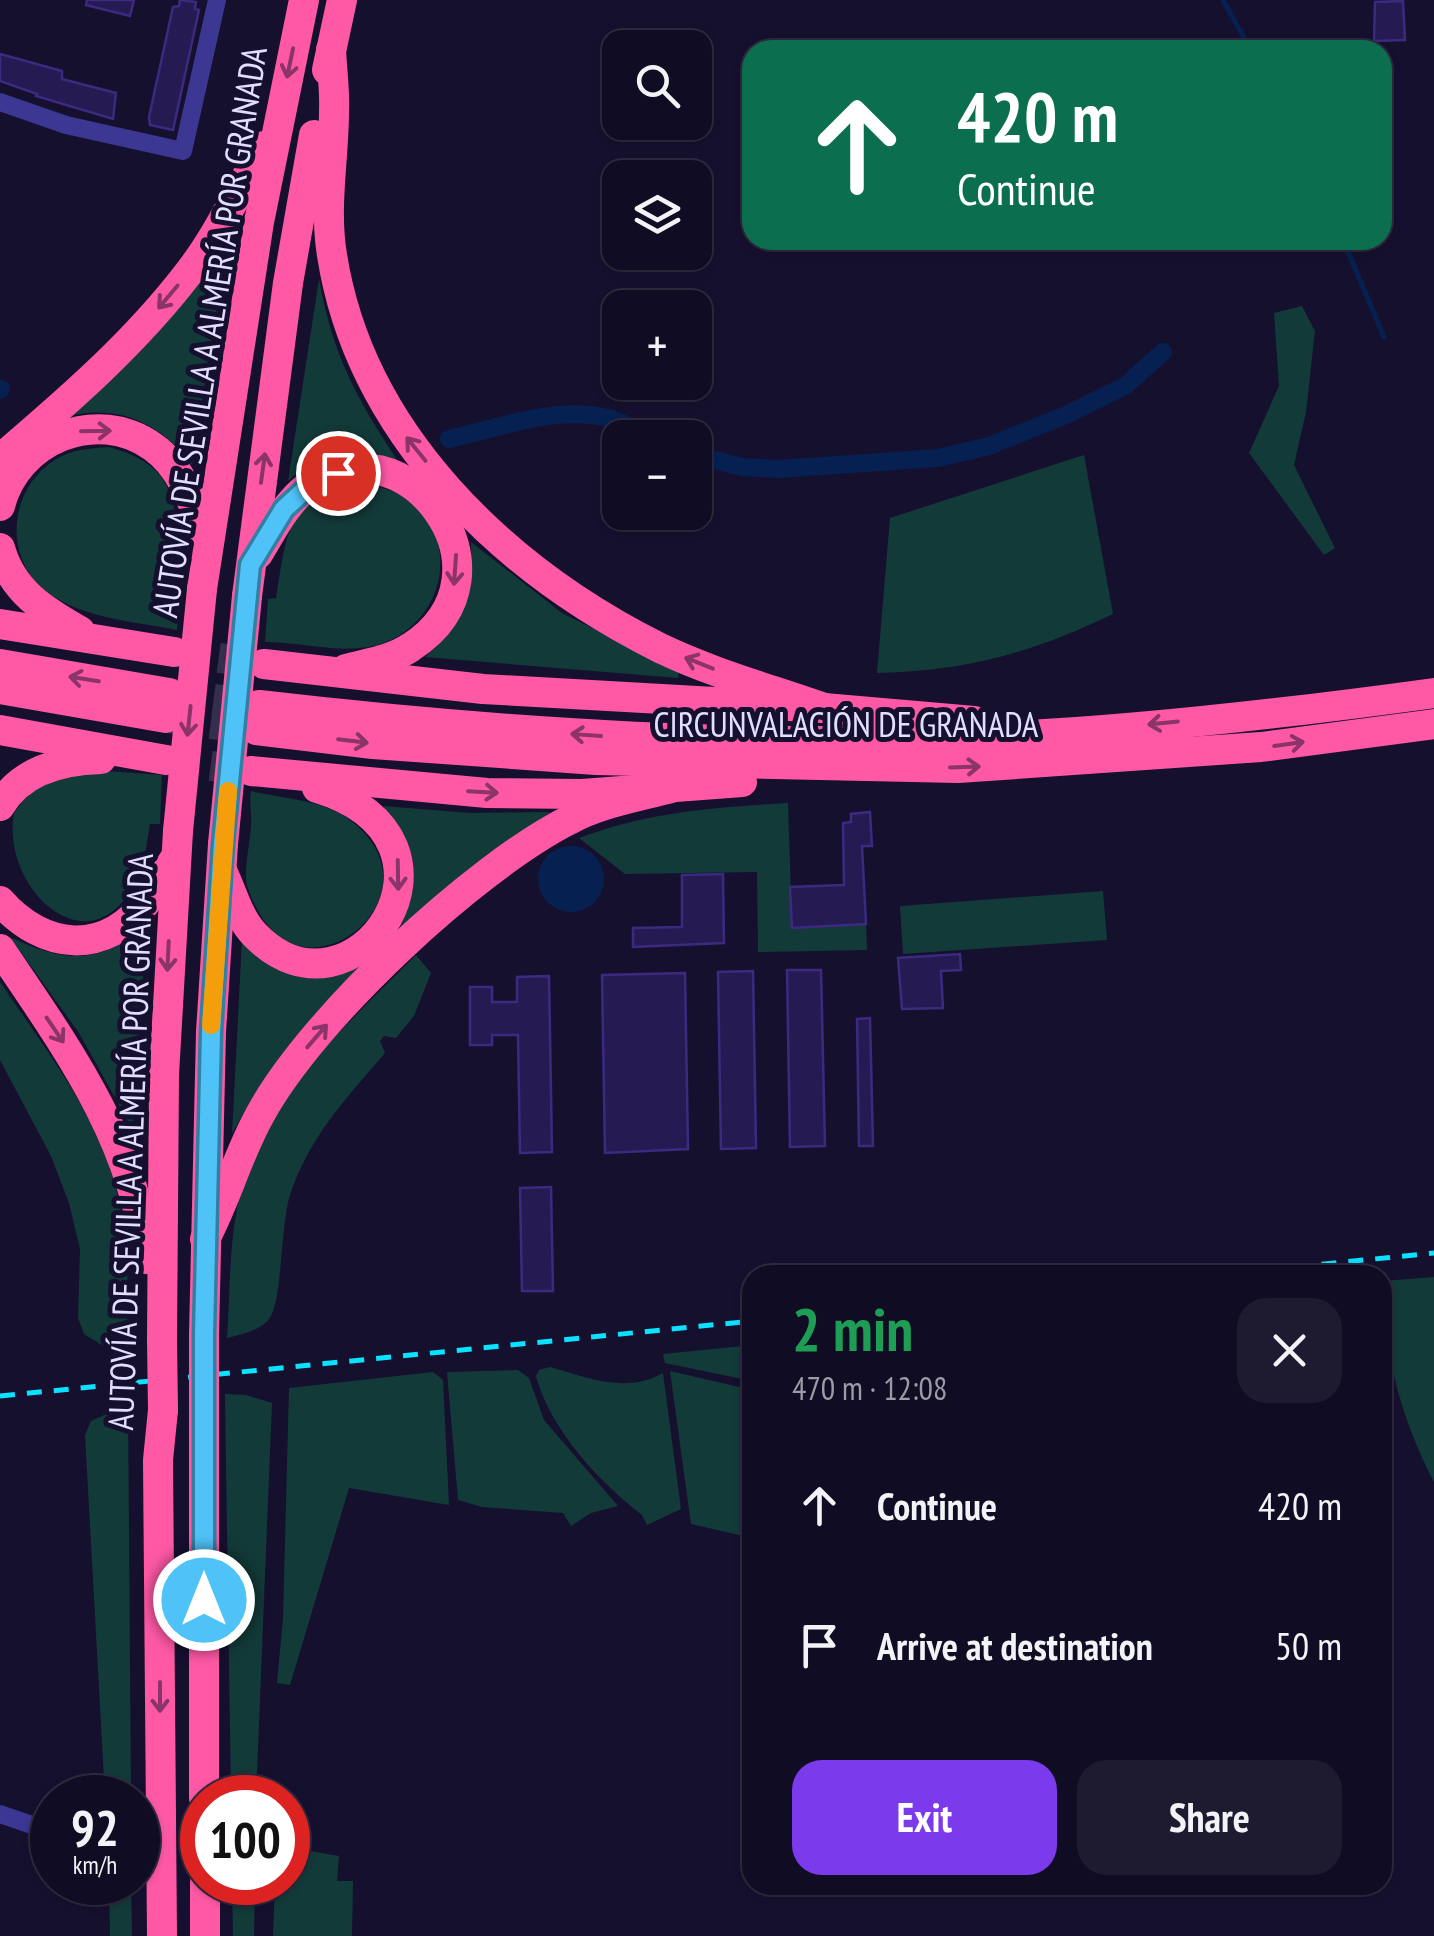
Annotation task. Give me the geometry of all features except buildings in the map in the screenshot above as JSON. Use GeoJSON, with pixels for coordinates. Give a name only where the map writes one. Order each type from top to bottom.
{"type":"FeatureCollection","features":[{"type":"Feature","properties":{"kind":"highway","name":"AUTOVÍA DE SEVILLA A ALMERÍA POR GRANADA"},"geometry":{"type":"LineString","coordinates":[[162,1936],[155,1341],[176,844],[208,545],[276,126],[304,0]]}},
{"type":"Feature","properties":{"kind":"highway","name":"AUTOVÍA DE SEVILLA A ALMERÍA POR GRANADA"},"geometry":{"type":"LineString","coordinates":[[204,1775],[204,1335],[211,1032],[222,856],[250,565],[293,248],[342,0]]}},
{"type":"Feature","properties":{"kind":"highway"},"geometry":{"type":"LineString","coordinates":[[331,50],[334,113],[328,176],[332,254],[350,326],[392,420],[468,513],[530,567],[661,648],[824,708]]}},
{"type":"Feature","properties":{"kind":"highway"},"geometry":{"type":"LineString","coordinates":[[0,458],[104,366],[192,269],[228,215],[276,126]]}},
{"type":"Feature","properties":{"kind":"highway"},"geometry":{"type":"LineString","coordinates":[[0,506],[4,490],[20,464],[44,444],[73,432],[105,428],[132,435],[156,448],[182,478],[208,545]]}},
{"type":"Feature","properties":{"kind":"highway"},"geometry":{"type":"LineString","coordinates":[[250,565],[284,509],[310,485],[338,473],[370,470],[399,476],[422,492],[441,514],[456,552],[457,579],[447,608],[432,632],[391,657],[330,673]]}},
{"type":"Feature","properties":{"kind":"highway"},"geometry":{"type":"LineString","coordinates":[[0,548],[6,568],[20,589],[44,611],[96,640]]}},
{"type":"Feature","properties":{"kind":"highway"},"geometry":{"type":"LineString","coordinates":[[0,624],[174,652]]}},
{"type":"Feature","properties":{"kind":"highway"},"geometry":{"type":"LineString","coordinates":[[0,664],[167,705],[0,689]]}},
{"type":"Feature","properties":{"kind":"highway"},"geometry":{"type":"LineString","coordinates":[[264,664],[483,689],[1018,722],[1050,733]]}},
{"type":"Feature","properties":{"kind":"highway","name":"CIRCUNVALACIÓN DE GRANADA"},"geometry":{"type":"LineString","coordinates":[[1434,693],[1050,733],[917,740],[604,736],[372,718],[258,717],[373,744],[596,760],[958,768],[1261,748],[1434,724]]}},
{"type":"Feature","properties":{"kind":"highway"},"geometry":{"type":"LineString","coordinates":[[0,730],[157,758],[67,760],[29,776],[0,806]]}},
{"type":"Feature","properties":{"kind":"highway"},"geometry":{"type":"LineString","coordinates":[[222,856],[254,934],[294,958],[320,964],[346,959],[386,926],[397,901],[397,853],[387,832],[367,811],[340,796],[266,773],[487,793],[582,794],[834,778],[868,766]]}},
{"type":"Feature","properties":{"kind":"highway"},"geometry":{"type":"LineString","coordinates":[[206,1239],[259,1115],[276,1088],[326,1026],[383,966],[486,877],[570,819],[671,788]]}},
{"type":"Feature","properties":{"kind":"highway"},"geometry":{"type":"LineString","coordinates":[[0,901],[38,934],[68,942],[97,938],[122,926],[146,904],[176,844]]}},
{"type":"Feature","properties":{"kind":"highway"},"geometry":{"type":"LineString","coordinates":[[0,949],[72,1054],[106,1118],[134,1186],[144,1226],[155,1341]]}},
{"type":"Feature","properties":{"kind":"highway"},"geometry":{"type":"LineString","coordinates":[[205,1905],[205,1936]]}},
{"type":"Feature","properties":{"kind":"street"},"geometry":{"type":"LineString","coordinates":[[0,102],[66,125],[183,151],[217,0]]}},
{"type":"Feature","properties":{"kind":"street"},"geometry":{"type":"LineString","coordinates":[[0,1814],[30,1824]]}},
{"type":"Feature","properties":{"kind":"green space"},"geometry":{"type":"Polygon","coordinates":[[[212,267],[223,270],[192,465],[167,438],[123,415],[69,416],[136,353],[212,267]]]}},
{"type":"Feature","properties":{"kind":"green space"},"geometry":{"type":"Polygon","coordinates":[[[319,279],[331,331],[348,374],[397,460],[339,457],[313,465],[288,481],[319,279]]]}},
{"type":"Feature","properties":{"kind":"green space"},"geometry":{"type":"Polygon","coordinates":[[[1302,306],[1315,331],[1306,412],[1294,465],[1335,548],[1324,555],[1249,453],[1279,386],[1274,313],[1302,306]]]}},
{"type":"Feature","properties":{"kind":"green space"},"geometry":{"type":"Polygon","coordinates":[[[109,447],[151,466],[170,494],[175,530],[172,575],[184,577],[177,630],[69,605],[39,585],[19,551],[18,514],[34,480],[64,455],[109,447]]]}},
{"type":"Feature","properties":{"kind":"green space"},"geometry":{"type":"Polygon","coordinates":[[[1084,455],[1113,614],[998,657],[940,668],[877,673],[890,518],[1084,455]]]}},
{"type":"Feature","properties":{"kind":"green space"},"geometry":{"type":"Polygon","coordinates":[[[373,485],[410,500],[420,509],[439,546],[438,584],[419,619],[404,632],[372,646],[342,649],[265,642],[268,599],[276,598],[284,550],[297,517],[324,496],[373,485]]]}},
{"type":"Feature","properties":{"kind":"green space"},"geometry":{"type":"Polygon","coordinates":[[[471,542],[562,613],[679,671],[678,678],[425,657],[450,631],[464,606],[471,542]]]}},
{"type":"Feature","properties":{"kind":"green space"},"geometry":{"type":"Polygon","coordinates":[[[106,771],[162,775],[160,824],[150,824],[141,869],[123,901],[101,918],[79,921],[56,912],[37,895],[22,871],[14,843],[14,813],[32,791],[52,778],[106,771]]]}},
{"type":"Feature","properties":{"kind":"green space"},"geometry":{"type":"Polygon","coordinates":[[[251,791],[313,803],[337,812],[374,846],[383,876],[378,903],[361,926],[338,942],[311,947],[284,940],[261,916],[246,880],[251,791]]]}},
{"type":"Feature","properties":{"kind":"green space"},"geometry":{"type":"Polygon","coordinates":[[[788,803],[792,927],[866,924],[867,950],[758,952],[757,872],[625,874],[579,838],[656,817],[788,803]]]}},
{"type":"Feature","properties":{"kind":"green space"},"geometry":{"type":"Polygon","coordinates":[[[383,806],[470,813],[550,812],[466,874],[396,936],[410,899],[414,868],[405,839],[383,806]]]}},
{"type":"Feature","properties":{"kind":"green space"},"geometry":{"type":"Polygon","coordinates":[[[1103,891],[1107,940],[903,954],[900,906],[1103,891]]]}},
{"type":"Feature","properties":{"kind":"green space"},"geometry":{"type":"Polygon","coordinates":[[[146,929],[133,1130],[79,1033],[10,937],[47,952],[80,956],[111,949],[146,929]]]}},
{"type":"Feature","properties":{"kind":"green space"},"geometry":{"type":"Polygon","coordinates":[[[242,940],[302,973],[328,973],[367,962],[293,1043],[232,1134],[242,940]]]}},
{"type":"Feature","properties":{"kind":"green space"},"geometry":{"type":"Polygon","coordinates":[[[416,955],[431,973],[414,1016],[396,1038],[384,1036],[380,1041],[385,1053],[320,1134],[299,1171],[287,1205],[274,1310],[261,1326],[227,1338],[237,1208],[247,1170],[263,1135],[283,1101],[333,1039],[416,955]]]}},
{"type":"Feature","properties":{"kind":"green space"},"geometry":{"type":"Polygon","coordinates":[[[0,982],[69,1084],[110,1167],[124,1230],[127,1333],[137,1333],[135,1349],[108,1349],[84,1334],[78,1318],[80,1249],[69,1203],[51,1156],[0,1060],[0,982]]]}},
{"type":"Feature","properties":{"kind":"green space"},"geometry":{"type":"Polygon","coordinates":[[[1434,1277],[1434,1482],[1412,1435],[1392,1367],[1392,1280],[1434,1277]]]}},
{"type":"Feature","properties":{"kind":"green space"},"geometry":{"type":"Polygon","coordinates":[[[742,1346],[742,1379],[665,1363],[663,1354],[742,1346]]]}},
{"type":"Feature","properties":{"kind":"green space"},"geometry":{"type":"Polygon","coordinates":[[[550,1367],[621,1383],[663,1373],[681,1509],[647,1525],[642,1515],[593,1470],[564,1435],[543,1396],[536,1376],[539,1370],[550,1367]]]}},
{"type":"Feature","properties":{"kind":"green space"},"geometry":{"type":"Polygon","coordinates":[[[518,1370],[529,1378],[544,1420],[618,1506],[591,1513],[571,1526],[563,1513],[482,1507],[458,1500],[447,1372],[518,1370]]]}},
{"type":"Feature","properties":{"kind":"green space"},"geometry":{"type":"Polygon","coordinates":[[[670,1371],[742,1388],[742,1536],[691,1524],[670,1371]]]}},
{"type":"Feature","properties":{"kind":"green space"},"geometry":{"type":"Polygon","coordinates":[[[433,1372],[443,1380],[449,1505],[349,1488],[290,1685],[277,1683],[283,1618],[289,1388],[433,1372]]]}},
{"type":"Feature","properties":{"kind":"green space"},"geometry":{"type":"Polygon","coordinates":[[[225,1394],[272,1403],[257,1775],[231,1775],[225,1394]]]}},
{"type":"Feature","properties":{"kind":"green space"},"geometry":{"type":"Polygon","coordinates":[[[128,1404],[131,1775],[104,1775],[85,1435],[91,1421],[128,1404]]]}},
{"type":"Feature","properties":{"kind":"green space"},"geometry":{"type":"Polygon","coordinates":[[[310,1851],[339,1856],[337,1881],[353,1881],[352,1936],[273,1936],[274,1905],[310,1905],[310,1851]]]}},
{"type":"Feature","properties":{"kind":"green space"},"geometry":{"type":"Polygon","coordinates":[[[109,1905],[131,1905],[132,1936],[110,1936],[109,1905]]]}},
{"type":"Feature","properties":{"kind":"green space"},"geometry":{"type":"Polygon","coordinates":[[[232,1905],[255,1905],[254,1936],[233,1936],[232,1905]]]}},
{"type":"Feature","properties":{"kind":"water"},"geometry":{"type":"Polygon","coordinates":[[[571,846],[595,855],[604,879],[595,903],[571,912],[547,903],[538,879],[547,855],[571,846]]]}},
{"type":"Feature","properties":{"kind":"waterway"},"geometry":{"type":"LineString","coordinates":[[1223,0],[1245,40]]}},
{"type":"Feature","properties":{"kind":"waterway"},"geometry":{"type":"LineString","coordinates":[[1347,250],[1384,337]]}},
{"type":"Feature","properties":{"kind":"waterway"},"geometry":{"type":"LineString","coordinates":[[712,459],[742,467],[778,469],[938,458],[989,446],[1125,386],[1163,352]]}},
{"type":"Feature","properties":{"kind":"waterway"},"geometry":{"type":"LineString","coordinates":[[449,439],[551,416],[591,415],[613,420]]}},
{"type":"Feature","properties":{"kind":"tunnel"},"geometry":{"type":"LineString","coordinates":[[174,652],[264,664]]}},
{"type":"Feature","properties":{"kind":"tunnel"},"geometry":{"type":"LineString","coordinates":[[169,693],[259,705]]}},
{"type":"Feature","properties":{"kind":"tunnel"},"geometry":{"type":"LineString","coordinates":[[166,718],[256,730]]}},
{"type":"Feature","properties":{"kind":"tunnel"},"geometry":{"type":"LineString","coordinates":[[166,760],[251,771]]}},
{"type":"Feature","properties":{"kind":"railway"},"geometry":{"type":"LineString","coordinates":[[1314,1265],[1434,1253]]}},
{"type":"Feature","properties":{"kind":"railway"},"geometry":{"type":"LineString","coordinates":[[0,1396],[742,1322]]}},
{"type":"Feature","properties":{"kind":"slow traffic"},"geometry":{"type":"LineString","coordinates":[[211,1025],[228,791]]}},
{"type":"Feature","properties":{"kind":"route"},"geometry":{"type":"LineString","coordinates":[[204,1600],[204,1335],[211,1032],[223,844],[250,565],[284,509],[310,485],[338,473]]}}]}
